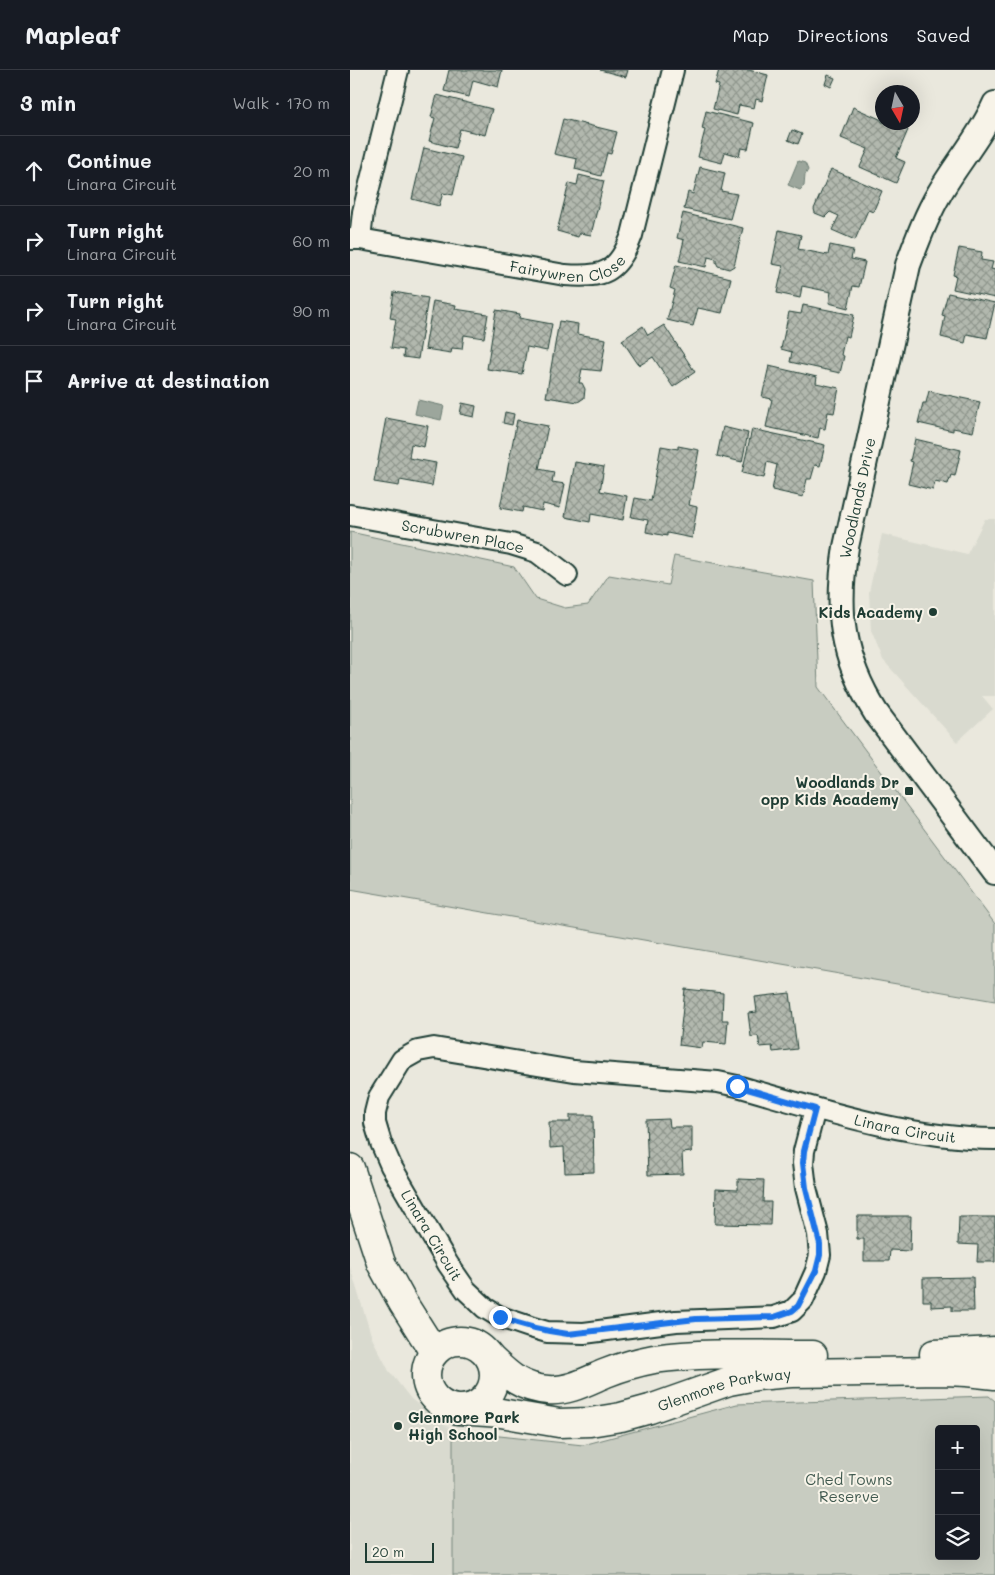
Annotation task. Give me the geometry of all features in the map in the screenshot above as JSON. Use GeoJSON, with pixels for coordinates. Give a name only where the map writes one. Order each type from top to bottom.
{"type":"FeatureCollection","features":[{"type":"Feature","properties":{"kind":"main road"},"geometry":{"type":"LineString","coordinates":[[350,1168],[381,1263],[403,1303],[434,1352]]}},
{"type":"Feature","properties":{"kind":"main road"},"geometry":{"type":"LineString","coordinates":[[460,1340],[472,1342],[483,1348],[490,1358],[494,1372],[494,1384],[489,1395],[480,1404],[458,1410],[446,1407],[436,1400],[429,1390],[425,1378],[426,1366],[434,1352],[448,1342],[460,1340]]}},
{"type":"Feature","properties":{"kind":"main road","name":"Glenmore Parkway"},"geometry":{"type":"LineString","coordinates":[[490,1358],[512,1379],[531,1388],[551,1390],[569,1387],[629,1365],[679,1357],[948,1354],[995,1351]]}},
{"type":"Feature","properties":{"kind":"main road","name":"Glenmore Parkway"},"geometry":{"type":"LineString","coordinates":[[458,1410],[500,1413],[559,1423],[590,1422],[630,1414],[729,1381],[756,1376],[791,1373],[945,1371],[995,1375]]}},
{"type":"Feature","properties":{"kind":"street"},"geometry":{"type":"LineString","coordinates":[[355,239],[398,70]]}},
{"type":"Feature","properties":{"kind":"street","name":"Fairywren Close"},"geometry":{"type":"LineString","coordinates":[[355,239],[565,276],[594,276],[612,268],[626,250],[632,236],[673,70]]}},
{"type":"Feature","properties":{"kind":"street","name":"Woodlands Drive"},"geometry":{"type":"LineString","coordinates":[[995,104],[938,194],[922,226],[908,265],[846,547],[841,576],[840,608],[850,661],[861,689],[876,713],[995,872]]}},
{"type":"Feature","properties":{"kind":"street","name":"Scrubwren Place"},"geometry":{"type":"LineString","coordinates":[[350,514],[511,544],[537,552],[568,576]]}},
{"type":"Feature","properties":{"kind":"street","name":"Linara Circuit"},"geometry":{"type":"LineString","coordinates":[[815,1109],[804,1151],[803,1163],[806,1188],[820,1244],[820,1255],[816,1271],[798,1306],[792,1311],[774,1317],[696,1319],[568,1334],[530,1328],[500,1317],[485,1308],[466,1290],[448,1264],[392,1166],[377,1132],[375,1112],[379,1097],[402,1060],[418,1051],[434,1048],[574,1070],[718,1082],[876,1125],[924,1134],[995,1139]]}},
{"type":"Feature","properties":{"kind":"shaded area"},"geometry":{"type":"Polygon","coordinates":[[[798,161],[805,163],[808,170],[805,175],[804,186],[800,190],[788,185],[798,161]]]}},
{"type":"Feature","properties":{"kind":"shaded area"},"geometry":{"type":"Polygon","coordinates":[[[418,400],[444,406],[441,420],[415,414],[418,400]]]}},
{"type":"Feature","properties":{"kind":"shaded area","name":"Kids Academy"},"geometry":{"type":"Polygon","coordinates":[[[985,519],[995,519],[995,696],[982,696],[993,709],[957,742],[883,660],[871,631],[869,592],[882,534],[967,554],[985,519]]]}},
{"type":"Feature","properties":{"kind":"shaded area","name":"Glenmore Park High School"},"geometry":{"type":"Polygon","coordinates":[[[350,1267],[372,1338],[389,1371],[411,1399],[453,1431],[453,1575],[350,1575],[350,1267]]]}},
{"type":"Feature","properties":{"kind":"green space"},"geometry":{"type":"Polygon","coordinates":[[[350,532],[514,567],[536,599],[565,608],[588,605],[609,575],[668,585],[674,556],[814,581],[818,687],[995,924],[995,1001],[350,889],[350,532]]]}},
{"type":"Feature","properties":{"kind":"green space","name":"Ched Towns Reserve"},"geometry":{"type":"Polygon","coordinates":[[[989,1396],[995,1401],[995,1575],[453,1575],[453,1431],[583,1445],[737,1404],[989,1396]]]}},
{"type":"Feature","properties":{"kind":"building"},"geometry":{"type":"Polygon","coordinates":[[[449,70],[502,70],[498,87],[473,80],[469,97],[444,91],[449,70]]]}},
{"type":"Feature","properties":{"kind":"building"},"geometry":{"type":"Polygon","coordinates":[[[600,70],[628,70],[626,77],[600,70]]]}},
{"type":"Feature","properties":{"kind":"building"},"geometry":{"type":"Polygon","coordinates":[[[719,70],[749,70],[768,75],[762,101],[756,99],[754,108],[739,105],[737,115],[713,109],[719,85],[715,84],[719,70]]]}},
{"type":"Feature","properties":{"kind":"building"},"geometry":{"type":"Polygon","coordinates":[[[828,75],[835,78],[831,87],[825,84],[828,75]]]}},
{"type":"Feature","properties":{"kind":"building"},"geometry":{"type":"Polygon","coordinates":[[[437,95],[492,109],[485,135],[460,129],[455,148],[429,141],[435,118],[431,117],[437,95]]]}},
{"type":"Feature","properties":{"kind":"building"},"geometry":{"type":"Polygon","coordinates":[[[853,107],[875,117],[875,130],[908,130],[896,158],[905,162],[896,183],[860,167],[868,149],[841,138],[853,107]]]}},
{"type":"Feature","properties":{"kind":"building"},"geometry":{"type":"Polygon","coordinates":[[[706,111],[754,123],[748,149],[741,148],[739,156],[725,152],[722,163],[698,157],[705,130],[702,129],[706,111]]]}},
{"type":"Feature","properties":{"kind":"building"},"geometry":{"type":"Polygon","coordinates":[[[563,119],[617,132],[611,154],[607,153],[601,176],[575,169],[577,159],[554,154],[563,119]]]}},
{"type":"Feature","properties":{"kind":"building"},"geometry":{"type":"Polygon","coordinates":[[[792,130],[802,134],[798,144],[788,140],[792,130]]]}},
{"type":"Feature","properties":{"kind":"building"},"geometry":{"type":"Polygon","coordinates":[[[424,148],[462,157],[453,195],[443,193],[439,206],[412,199],[424,148]]]}},
{"type":"Feature","properties":{"kind":"building"},"geometry":{"type":"Polygon","coordinates":[[[700,167],[725,173],[721,191],[737,194],[730,219],[684,209],[688,192],[693,194],[700,167]]]}},
{"type":"Feature","properties":{"kind":"building"},"geometry":{"type":"Polygon","coordinates":[[[831,169],[882,191],[873,212],[868,210],[855,240],[832,230],[839,216],[830,212],[825,217],[815,213],[814,209],[831,169]]]}},
{"type":"Feature","properties":{"kind":"building"},"geometry":{"type":"Polygon","coordinates":[[[579,175],[604,181],[591,235],[580,233],[578,237],[557,231],[569,183],[577,185],[579,175]]]}},
{"type":"Feature","properties":{"kind":"building"},"geometry":{"type":"Polygon","coordinates":[[[683,213],[743,228],[734,266],[729,269],[718,266],[716,259],[708,257],[706,267],[679,261],[684,240],[677,238],[683,213]]]}},
{"type":"Feature","properties":{"kind":"building"},"geometry":{"type":"Polygon","coordinates":[[[779,230],[801,235],[798,249],[828,255],[830,245],[853,250],[851,259],[865,262],[859,287],[853,286],[848,308],[829,303],[831,292],[802,286],[800,298],[777,293],[783,266],[772,264],[779,230]]]}},
{"type":"Feature","properties":{"kind":"building"},"geometry":{"type":"Polygon","coordinates":[[[959,248],[982,252],[981,260],[993,262],[991,269],[995,270],[995,298],[953,289],[956,276],[953,275],[959,248]]]}},
{"type":"Feature","properties":{"kind":"building"},"geometry":{"type":"Polygon","coordinates":[[[676,265],[731,278],[722,313],[698,308],[693,326],[667,320],[675,290],[670,288],[676,265]]]}},
{"type":"Feature","properties":{"kind":"building"},"geometry":{"type":"Polygon","coordinates":[[[394,292],[428,298],[418,359],[403,357],[404,350],[391,348],[396,319],[390,318],[394,292]]]}},
{"type":"Feature","properties":{"kind":"building"},"geometry":{"type":"Polygon","coordinates":[[[948,293],[995,303],[987,338],[967,334],[965,343],[941,337],[945,316],[942,315],[948,293]]]}},
{"type":"Feature","properties":{"kind":"building"},"geometry":{"type":"Polygon","coordinates":[[[433,301],[456,305],[455,309],[488,314],[484,338],[464,335],[462,349],[452,348],[451,353],[425,349],[433,301]]]}},
{"type":"Feature","properties":{"kind":"building"},"geometry":{"type":"Polygon","coordinates":[[[803,305],[854,315],[849,337],[845,336],[841,355],[844,356],[840,373],[790,362],[792,352],[781,349],[789,312],[801,314],[803,305]]]}},
{"type":"Feature","properties":{"kind":"building"},"geometry":{"type":"Polygon","coordinates":[[[496,310],[520,314],[519,318],[552,324],[547,351],[527,347],[522,374],[487,369],[496,310]]]}},
{"type":"Feature","properties":{"kind":"building"},"geometry":{"type":"Polygon","coordinates":[[[559,321],[578,324],[577,334],[606,339],[601,371],[582,369],[579,383],[582,383],[585,389],[584,398],[578,402],[546,397],[559,321]]]}},
{"type":"Feature","properties":{"kind":"building"},"geometry":{"type":"Polygon","coordinates":[[[664,325],[695,372],[673,387],[653,357],[640,365],[638,364],[622,340],[643,326],[648,335],[664,325]]]}},
{"type":"Feature","properties":{"kind":"building"},"geometry":{"type":"Polygon","coordinates":[[[769,366],[817,377],[816,383],[839,388],[834,413],[828,412],[825,429],[820,428],[818,438],[766,427],[772,399],[762,397],[769,366]]]}},
{"type":"Feature","properties":{"kind":"building"},"geometry":{"type":"Polygon","coordinates":[[[929,391],[980,402],[973,432],[953,428],[953,431],[918,423],[923,403],[926,403],[929,391]]]}},
{"type":"Feature","properties":{"kind":"building"},"geometry":{"type":"Polygon","coordinates":[[[462,403],[476,406],[474,417],[460,414],[462,403]]]}},
{"type":"Feature","properties":{"kind":"building"},"geometry":{"type":"Polygon","coordinates":[[[505,412],[514,414],[512,425],[503,423],[505,412]]]}},
{"type":"Feature","properties":{"kind":"building"},"geometry":{"type":"Polygon","coordinates":[[[386,418],[428,426],[424,447],[411,444],[409,458],[436,463],[432,486],[400,480],[399,486],[374,482],[386,418]]]}},
{"type":"Feature","properties":{"kind":"building"},"geometry":{"type":"Polygon","coordinates":[[[517,420],[548,426],[539,469],[554,472],[552,482],[565,484],[560,508],[543,504],[542,511],[523,507],[522,512],[500,508],[517,420]]]}},
{"type":"Feature","properties":{"kind":"building"},"geometry":{"type":"Polygon","coordinates":[[[723,427],[748,433],[742,462],[717,456],[723,427]]]}},
{"type":"Feature","properties":{"kind":"building"},"geometry":{"type":"Polygon","coordinates":[[[752,429],[825,445],[820,466],[815,465],[811,479],[807,479],[803,497],[772,490],[777,465],[767,462],[764,478],[742,473],[752,429]]]}},
{"type":"Feature","properties":{"kind":"building"},"geometry":{"type":"Polygon","coordinates":[[[915,439],[961,450],[955,476],[951,475],[948,484],[935,481],[933,490],[908,484],[913,462],[910,461],[915,439]]]}},
{"type":"Feature","properties":{"kind":"building"},"geometry":{"type":"Polygon","coordinates":[[[661,446],[678,449],[678,446],[699,450],[689,505],[697,507],[692,538],[667,533],[667,536],[646,532],[648,520],[631,517],[635,498],[651,501],[661,446]]]}},
{"type":"Feature","properties":{"kind":"building"},"geometry":{"type":"Polygon","coordinates":[[[575,462],[604,467],[600,491],[627,496],[623,520],[591,514],[590,522],[565,517],[575,462]]]}},
{"type":"Feature","properties":{"kind":"building"},"geometry":{"type":"Polygon","coordinates":[[[685,989],[723,993],[722,1020],[728,1020],[726,1044],[703,1042],[702,1048],[679,1045],[685,989]]]}},
{"type":"Feature","properties":{"kind":"building"},"geometry":{"type":"Polygon","coordinates":[[[790,993],[797,1049],[773,1052],[772,1046],[760,1047],[758,1036],[751,1037],[748,1013],[757,1012],[755,997],[790,993]]]}},
{"type":"Feature","properties":{"kind":"building"},"geometry":{"type":"Polygon","coordinates":[[[570,1115],[593,1115],[594,1172],[565,1173],[564,1147],[550,1148],[549,1122],[570,1122],[570,1115]]]}},
{"type":"Feature","properties":{"kind":"building"},"geometry":{"type":"Polygon","coordinates":[[[669,1119],[670,1127],[692,1127],[692,1152],[682,1153],[683,1174],[648,1175],[646,1120],[669,1119]]]}},
{"type":"Feature","properties":{"kind":"building"},"geometry":{"type":"Polygon","coordinates":[[[738,1179],[764,1180],[763,1202],[771,1202],[770,1225],[715,1224],[716,1189],[738,1190],[738,1179]]]}},
{"type":"Feature","properties":{"kind":"building"},"geometry":{"type":"Polygon","coordinates":[[[857,1216],[911,1216],[910,1251],[890,1250],[889,1261],[864,1261],[864,1239],[857,1239],[857,1216]]]}},
{"type":"Feature","properties":{"kind":"building"},"geometry":{"type":"Polygon","coordinates":[[[959,1217],[995,1217],[995,1262],[977,1262],[978,1245],[958,1244],[959,1217]]]}},
{"type":"Feature","properties":{"kind":"building"},"geometry":{"type":"Polygon","coordinates":[[[973,1277],[974,1311],[952,1311],[952,1306],[931,1307],[931,1301],[923,1301],[923,1278],[973,1277]]]}},
{"type":"Feature","properties":{"kind":"place","name":"Kids Academy"},"geometry":{"type":"Point","coordinates":[933,612]}},
{"type":"Feature","properties":{"kind":"place","name":"Woodlands Dr opp Kids Academy"},"geometry":{"type":"Point","coordinates":[909,791]}},
{"type":"Feature","properties":{"kind":"place","name":"Glenmore Park High School"},"geometry":{"type":"Point","coordinates":[398,1426]}},
{"type":"Feature","properties":{"kind":"route"},"geometry":{"type":"LineString","coordinates":[[500,1317],[530,1328],[568,1334],[676,1320],[774,1317],[786,1314],[798,1306],[803,1300],[816,1271],[820,1255],[818,1234],[803,1175],[804,1151],[815,1109],[737,1086]]}}]}
